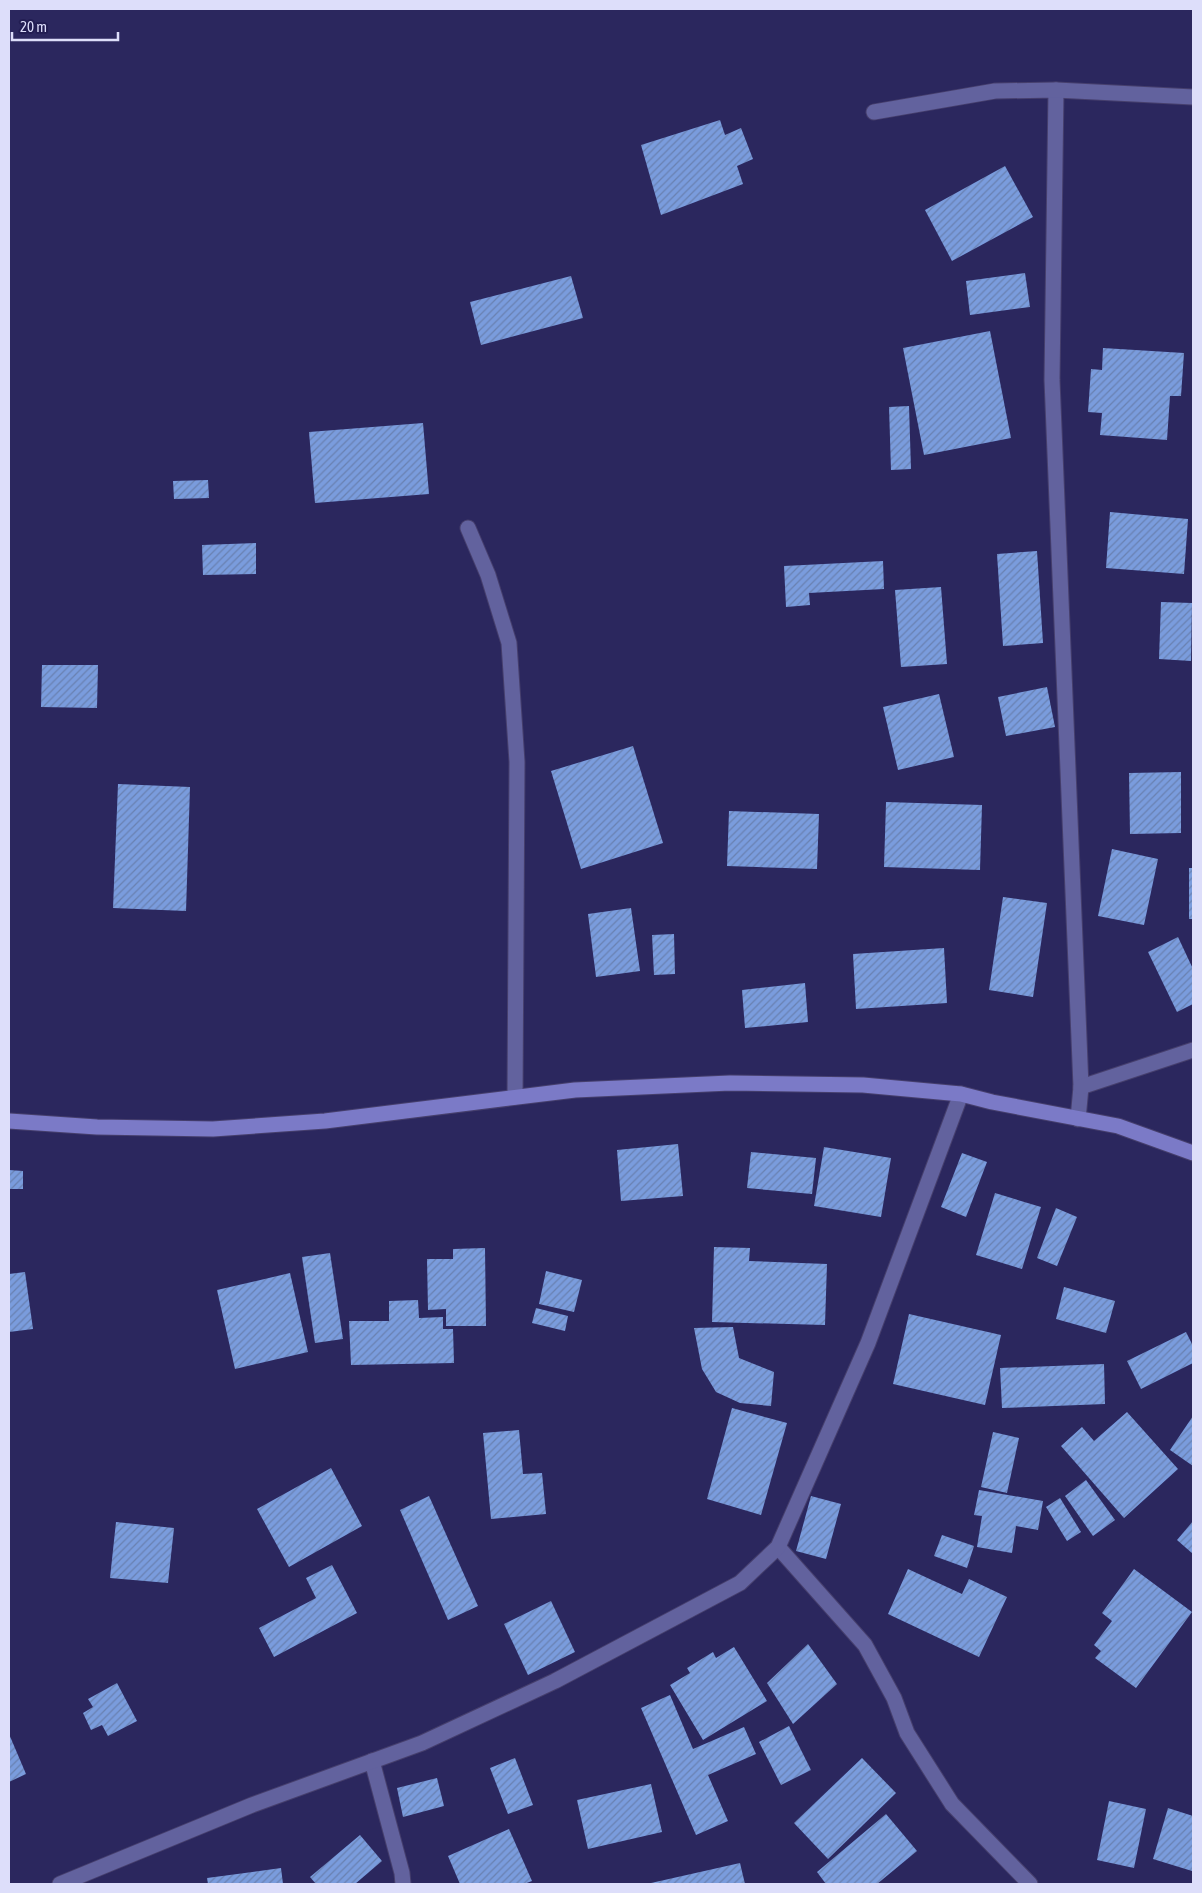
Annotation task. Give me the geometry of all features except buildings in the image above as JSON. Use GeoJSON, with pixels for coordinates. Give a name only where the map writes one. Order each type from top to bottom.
{"type":"FeatureCollection","features":[{"type":"Feature","properties":{"kind":"main road"},"geometry":{"type":"LineString","coordinates":[[9,1121],[97,1127],[213,1128],[325,1121],[575,1090],[730,1083],[863,1085],[961,1094],[1118,1126],[1193,1153]]}},
{"type":"Feature","properties":{"kind":"street"},"geometry":{"type":"LineString","coordinates":[[874,112],[994,90],[1056,90],[1193,97]]}},
{"type":"Feature","properties":{"kind":"street"},"geometry":{"type":"LineString","coordinates":[[1056,90],[1052,380],[1081,1087],[1078,1119]]}},
{"type":"Feature","properties":{"kind":"street"},"geometry":{"type":"LineString","coordinates":[[468,528],[488,575],[509,643],[517,762],[515,1098]]}},
{"type":"Feature","properties":{"kind":"street"},"geometry":{"type":"LineString","coordinates":[[1081,1087],[1193,1050]]}},
{"type":"Feature","properties":{"kind":"street"},"geometry":{"type":"LineString","coordinates":[[60,1884],[252,1805],[422,1742],[555,1682],[740,1583],[778,1547],[868,1343],[961,1094]]}},
{"type":"Feature","properties":{"kind":"street"},"geometry":{"type":"LineString","coordinates":[[778,1547],[866,1644],[894,1698],[908,1733],[952,1804],[1030,1884]]}},
{"type":"Feature","properties":{"kind":"street"},"geometry":{"type":"LineString","coordinates":[[372,1761],[402,1873],[402,1884]]}}]}
